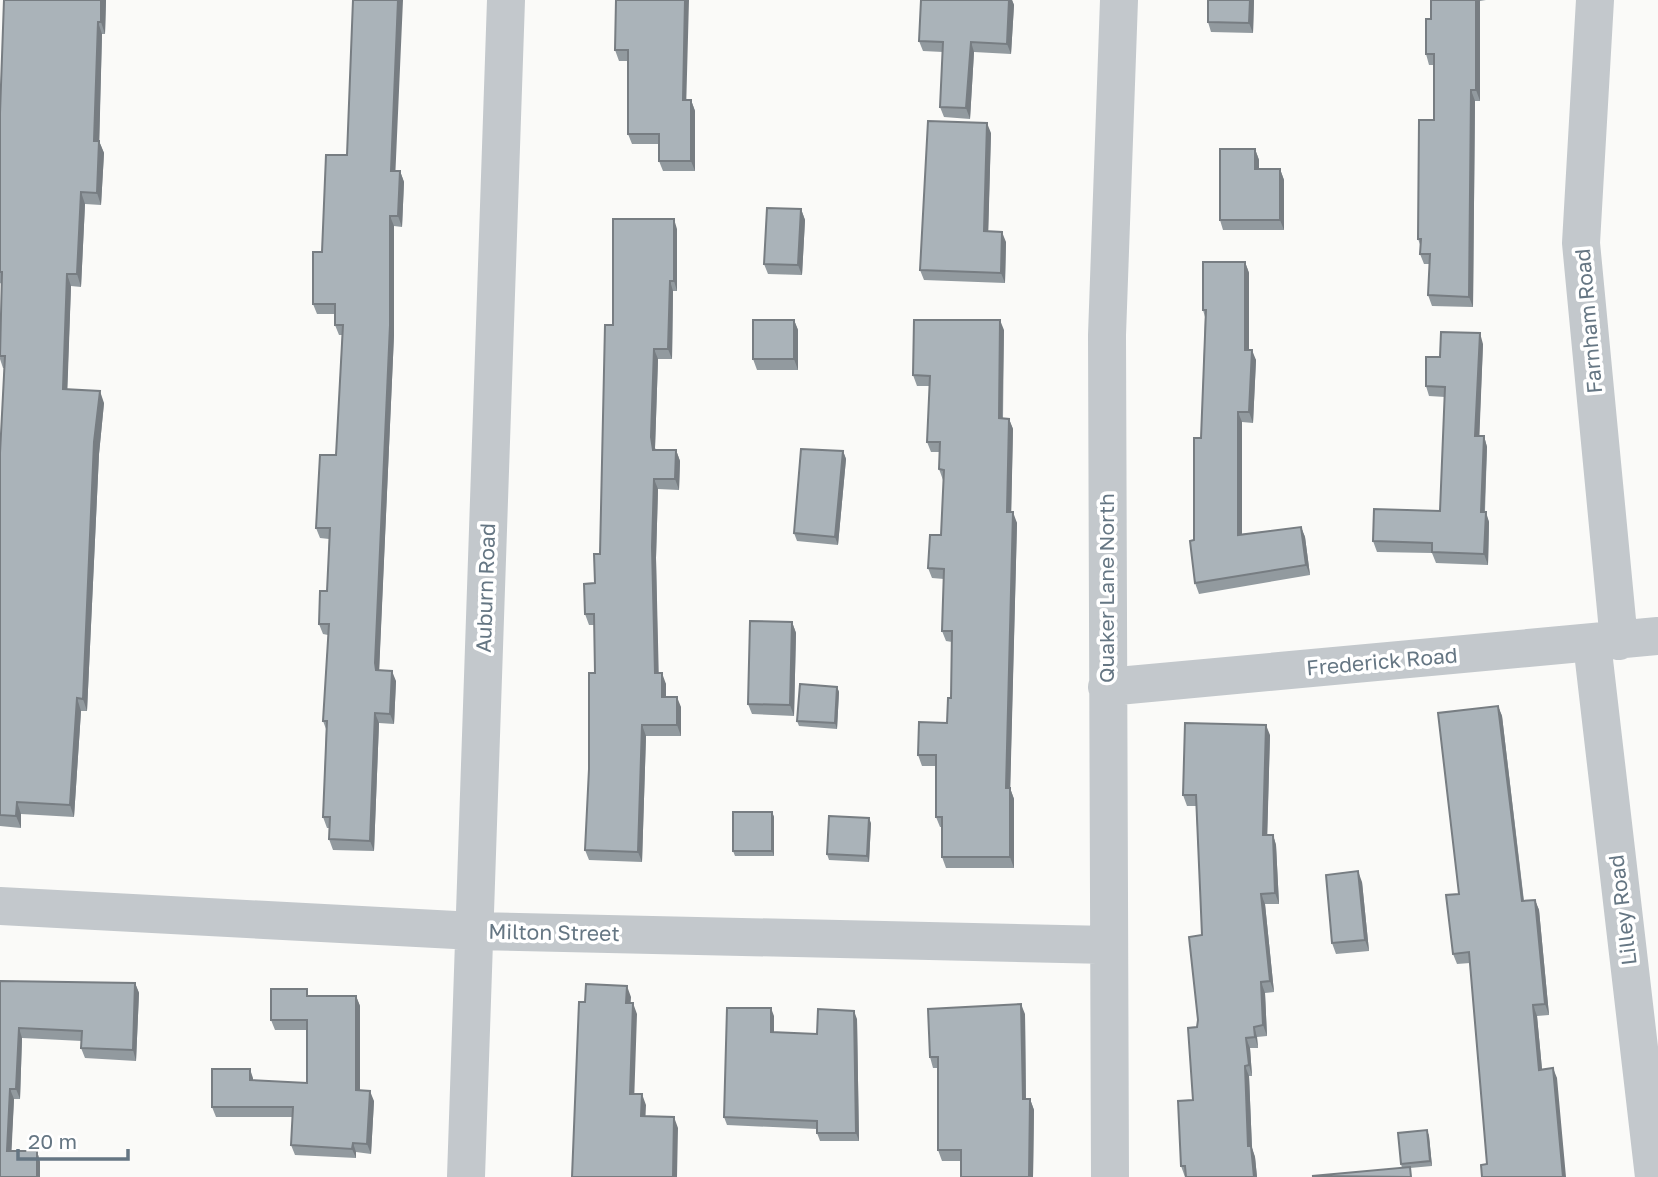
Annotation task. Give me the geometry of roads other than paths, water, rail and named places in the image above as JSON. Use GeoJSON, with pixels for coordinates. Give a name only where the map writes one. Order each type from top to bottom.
{"type":"FeatureCollection","features":[{"type":"Feature","properties":{"kind":"street","name":"Auburn Road"},"geometry":{"type":"LineString","coordinates":[[466,1177],[506,0]]}},
{"type":"Feature","properties":{"kind":"street","name":"Quaker Lane North"},"geometry":{"type":"LineString","coordinates":[[1110,1177],[1107,335],[1119,0]]}},
{"type":"Feature","properties":{"kind":"street","name":"Farnham Road"},"geometry":{"type":"LineString","coordinates":[[1595,0],[1581,243],[1606,642]]}},
{"type":"Feature","properties":{"kind":"street","name":"Frederick Road"},"geometry":{"type":"LineString","coordinates":[[1107,687],[1658,636]]}},
{"type":"Feature","properties":{"kind":"street","name":"Lilley Road"},"geometry":{"type":"LineString","coordinates":[[1606,642],[1654,1177]]}},
{"type":"Feature","properties":{"kind":"street","name":"Milton Street"},"geometry":{"type":"LineString","coordinates":[[0,906],[474,931],[1109,945]]}}]}
